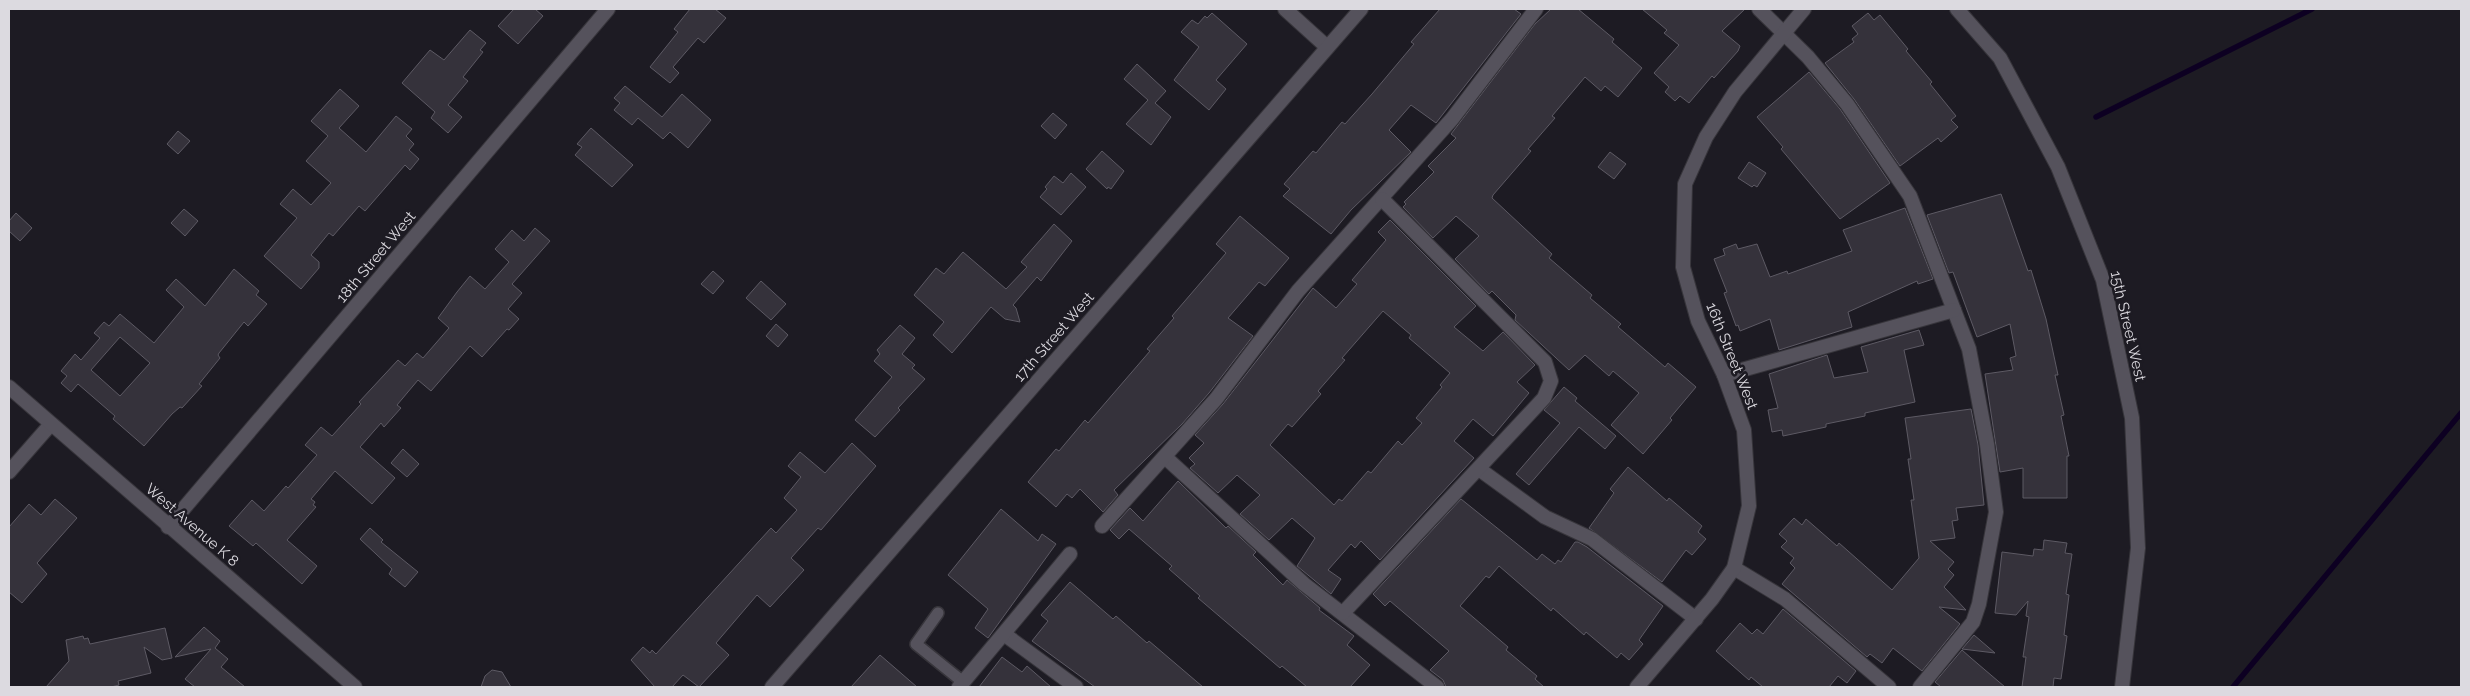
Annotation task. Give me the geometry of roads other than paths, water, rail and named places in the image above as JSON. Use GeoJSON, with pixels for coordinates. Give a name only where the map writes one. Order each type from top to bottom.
{"type":"FeatureCollection","features":[{"type":"Feature","properties":{"kind":"street","name":"18th Street West"},"geometry":{"type":"LineString","coordinates":[[168,526],[608,9]]}},
{"type":"Feature","properties":{"kind":"street"},"geometry":{"type":"LineString","coordinates":[[1285,9],[1327,47]]}},
{"type":"Feature","properties":{"kind":"street","name":"17th Street West"},"geometry":{"type":"LineString","coordinates":[[772,687],[1360,9]]}},
{"type":"Feature","properties":{"kind":"street"},"geometry":{"type":"LineString","coordinates":[[1102,526],[1216,399],[1298,291],[1452,119],[1536,9]]}},
{"type":"Feature","properties":{"kind":"street"},"geometry":{"type":"LineString","coordinates":[[1759,9],[1784,32],[1847,104],[1910,196],[1969,350],[1987,444],[1996,512],[1979,604],[1973,622],[1920,687]]}},
{"type":"Feature","properties":{"kind":"street","name":"16th Street West"},"geometry":{"type":"LineString","coordinates":[[1637,687],[1696,619],[1734,568],[1749,506],[1744,430],[1724,375],[1698,321],[1683,267],[1686,184],[1710,130],[1735,92],[1804,9]]}},
{"type":"Feature","properties":{"kind":"street","name":"15th Street West"},"geometry":{"type":"LineString","coordinates":[[1956,9],[2000,58],[2058,167],[2103,280],[2132,418],[2138,548],[2122,687]]}},
{"type":"Feature","properties":{"kind":"street"},"geometry":{"type":"LineString","coordinates":[[1343,613],[1544,398],[1551,381],[1545,362],[1382,199]]}},
{"type":"Feature","properties":{"kind":"street"},"geometry":{"type":"LineString","coordinates":[[1724,375],[1954,310]]}},
{"type":"Feature","properties":{"kind":"street","name":"West Avenue K 8"},"geometry":{"type":"LineString","coordinates":[[9,387],[355,687]]}},
{"type":"Feature","properties":{"kind":"street"},"geometry":{"type":"LineString","coordinates":[[9,472],[51,424]]}},
{"type":"Feature","properties":{"kind":"street"},"geometry":{"type":"LineString","coordinates":[[1165,457],[1290,572],[1437,687]]}},
{"type":"Feature","properties":{"kind":"street"},"geometry":{"type":"LineString","coordinates":[[1478,469],[1545,517],[1592,539],[1696,619]]}},
{"type":"Feature","properties":{"kind":"street"},"geometry":{"type":"LineString","coordinates":[[961,684],[1070,554]]}},
{"type":"Feature","properties":{"kind":"street"},"geometry":{"type":"LineString","coordinates":[[1734,568],[1785,599],[1889,687]]}},
{"type":"Feature","properties":{"kind":"street"},"geometry":{"type":"LineString","coordinates":[[1004,634],[1076,687]]}},
{"type":"Feature","properties":{"kind":"lane"},"geometry":{"type":"LineString","coordinates":[[938,612],[916,644],[961,684]]}},
{"type":"Feature","properties":{"kind":"waterway"},"geometry":{"type":"LineString","coordinates":[[2096,117],[2312,9]]}},
{"type":"Feature","properties":{"kind":"waterway"},"geometry":{"type":"LineString","coordinates":[[2233,687],[2461,413]]}}]}
